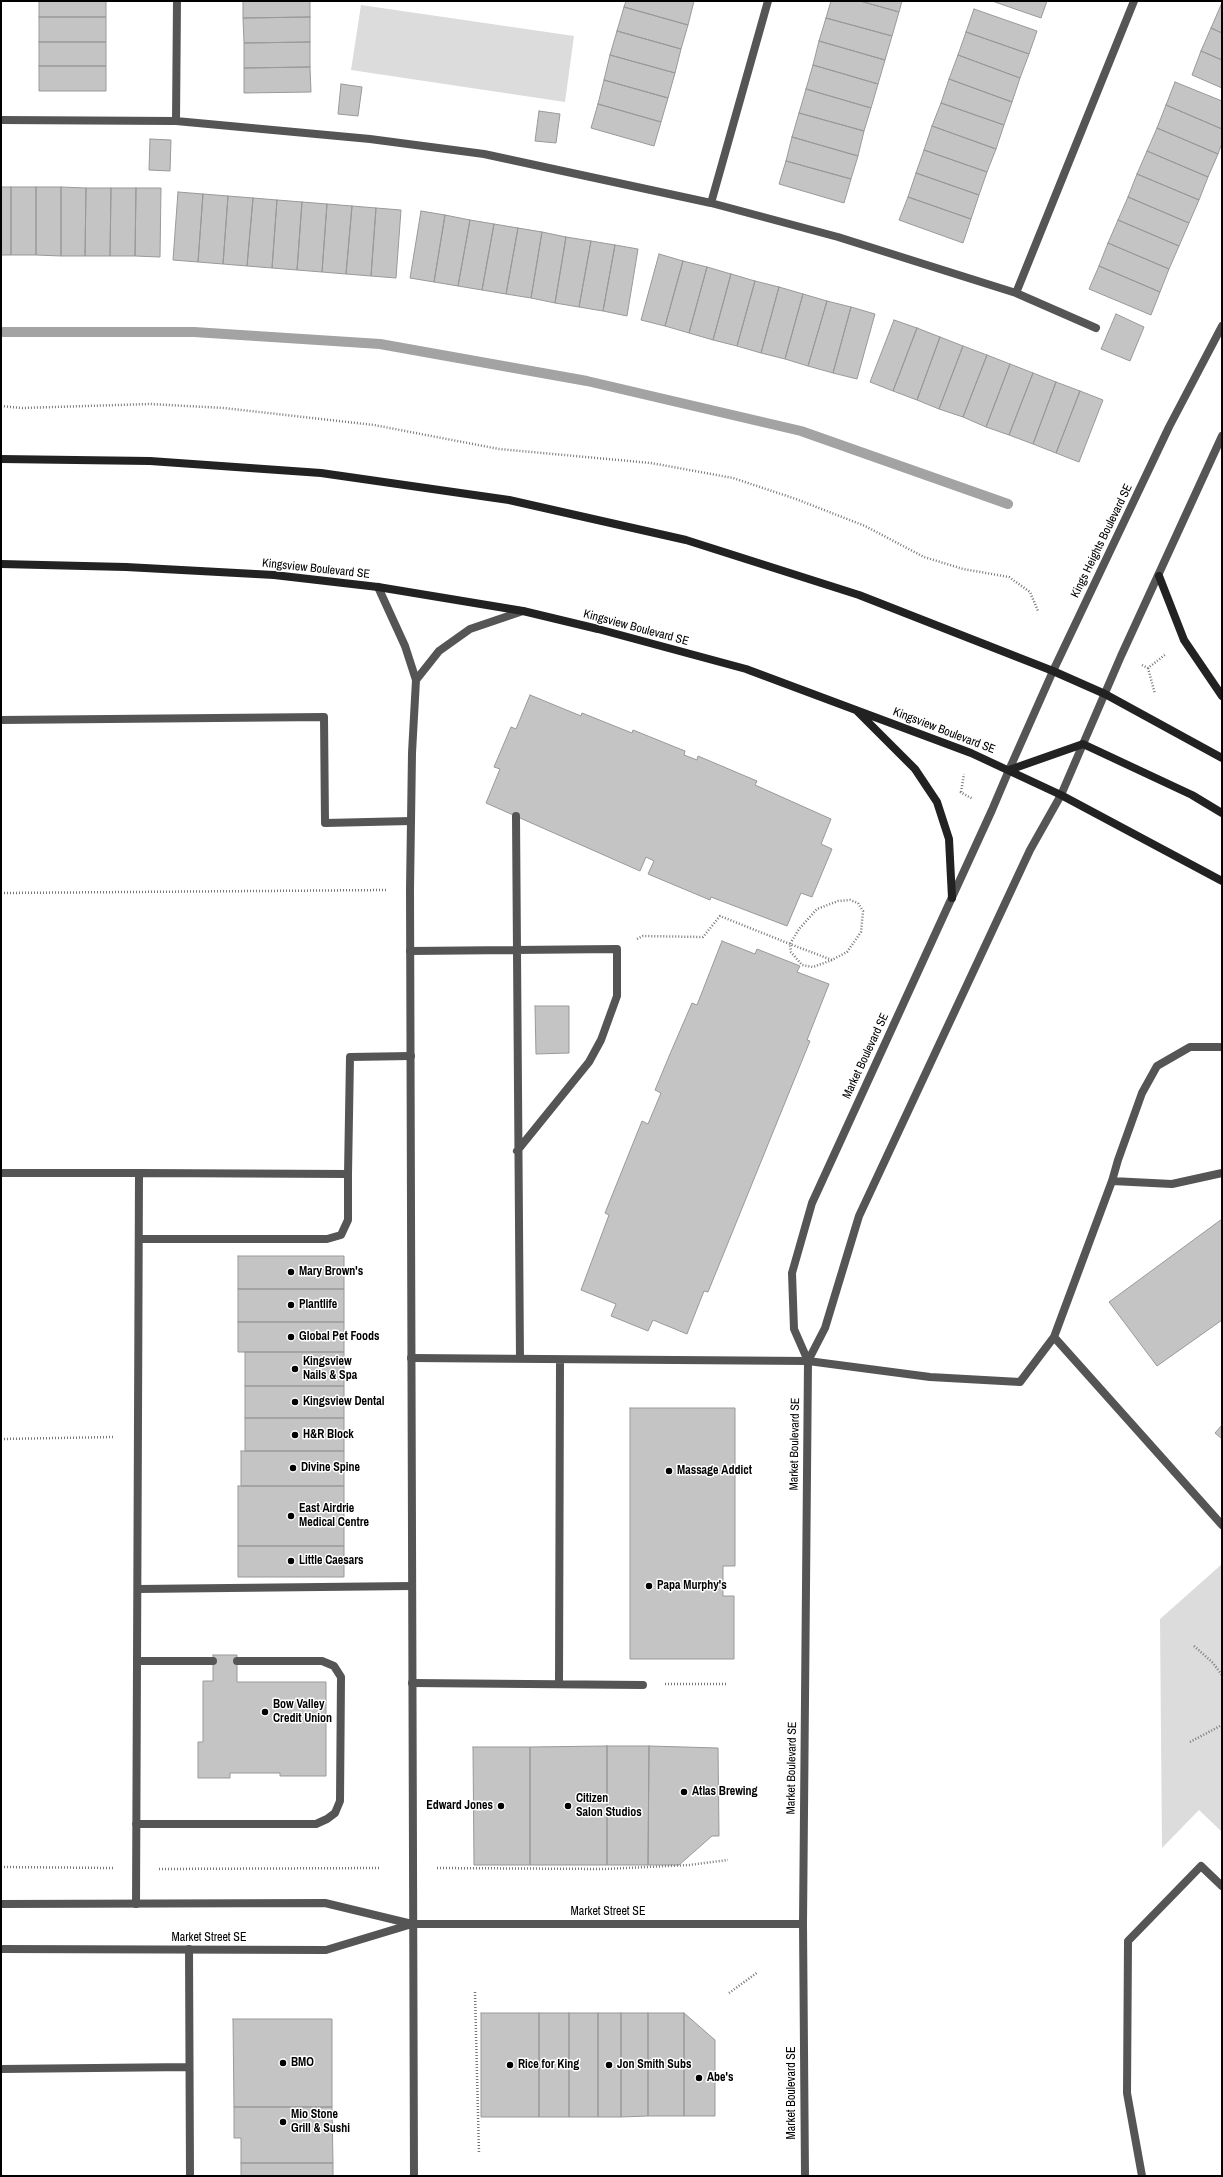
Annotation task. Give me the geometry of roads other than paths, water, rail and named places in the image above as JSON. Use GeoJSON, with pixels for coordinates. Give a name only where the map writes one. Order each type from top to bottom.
{"type":"FeatureCollection","features":[{"type":"Feature","properties":{"kind":"main road"},"geometry":{"type":"LineString","coordinates":[[1,459],[150,461],[321,473],[509,500],[686,540],[859,595],[1053,671],[1105,694],[1222,758]]}},
{"type":"Feature","properties":{"kind":"main road","name":"Kingsview Boulevard SE"},"geometry":{"type":"LineString","coordinates":[[1,564],[274,575],[378,587],[523,612],[746,669],[965,750],[1061,795],[1222,880]]}},
{"type":"Feature","properties":{"kind":"main road"},"geometry":{"type":"LineString","coordinates":[[1159,576],[1184,640],[1222,696]]}},
{"type":"Feature","properties":{"kind":"main road"},"geometry":{"type":"LineString","coordinates":[[855,709],[915,768],[936,802],[949,839],[952,898]]}},
{"type":"Feature","properties":{"kind":"main road"},"geometry":{"type":"LineString","coordinates":[[1009,770],[1083,744],[1192,795],[1222,813]]}},
{"type":"Feature","properties":{"kind":"street"},"geometry":{"type":"LineString","coordinates":[[176,1],[176,121]]}},
{"type":"Feature","properties":{"kind":"street"},"geometry":{"type":"LineString","coordinates":[[711,203],[768,1]]}},
{"type":"Feature","properties":{"kind":"street"},"geometry":{"type":"LineString","coordinates":[[1016,293],[1134,1]]}},
{"type":"Feature","properties":{"kind":"street"},"geometry":{"type":"LineString","coordinates":[[1,120],[176,121],[370,139],[484,154],[711,203],[838,237],[1016,293],[1096,328]]}},
{"type":"Feature","properties":{"kind":"street","name":"Kings Heights Boulevard SE"},"geometry":{"type":"LineString","coordinates":[[1009,770],[1053,671],[1170,427],[1222,326]]}},
{"type":"Feature","properties":{"kind":"street"},"geometry":{"type":"LineString","coordinates":[[1061,795],[1222,436]]}},
{"type":"Feature","properties":{"kind":"street"},"geometry":{"type":"LineString","coordinates":[[378,587],[406,646],[416,680],[410,889],[412,1924],[414,2176]]}},
{"type":"Feature","properties":{"kind":"street"},"geometry":{"type":"LineString","coordinates":[[416,680],[439,651],[470,629],[523,612]]}},
{"type":"Feature","properties":{"kind":"street"},"geometry":{"type":"LineString","coordinates":[[1,720],[324,717],[325,823],[411,821]]}},
{"type":"Feature","properties":{"kind":"street","name":"Market Boulevard SE"},"geometry":{"type":"LineString","coordinates":[[805,2176],[803,1924],[808,1361],[794,1328],[792,1273],[812,1203],[1009,770]]}},
{"type":"Feature","properties":{"kind":"street","name":"Market Boulevard SE"},"geometry":{"type":"LineString","coordinates":[[808,1361],[825,1328],[858,1216],[1030,850],[1061,795]]}},
{"type":"Feature","properties":{"kind":"street"},"geometry":{"type":"LineString","coordinates":[[516,816],[517,1151],[520,1359]]}},
{"type":"Feature","properties":{"kind":"street"},"geometry":{"type":"LineString","coordinates":[[410,951],[617,949],[617,996],[601,1040],[590,1062],[517,1151]]}},
{"type":"Feature","properties":{"kind":"street"},"geometry":{"type":"LineString","coordinates":[[411,1358],[808,1361],[930,1377],[1020,1382],[1054,1336],[1112,1181],[1142,1092],[1157,1066],[1190,1047],[1222,1048]]}},
{"type":"Feature","properties":{"kind":"street"},"geometry":{"type":"LineString","coordinates":[[139,1239],[328,1239],[341,1235],[348,1220],[350,1057],[411,1056]]}},
{"type":"Feature","properties":{"kind":"street"},"geometry":{"type":"LineString","coordinates":[[1,1173],[348,1174]]}},
{"type":"Feature","properties":{"kind":"street"},"geometry":{"type":"LineString","coordinates":[[136,1904],[139,1173]]}},
{"type":"Feature","properties":{"kind":"street"},"geometry":{"type":"LineString","coordinates":[[1112,1181],[1172,1184],[1222,1173]]}},
{"type":"Feature","properties":{"kind":"street"},"geometry":{"type":"LineString","coordinates":[[1054,1336],[1222,1525]]}},
{"type":"Feature","properties":{"kind":"street"},"geometry":{"type":"LineString","coordinates":[[559,1684],[560,1360]]}},
{"type":"Feature","properties":{"kind":"street"},"geometry":{"type":"LineString","coordinates":[[138,1589],[412,1586]]}},
{"type":"Feature","properties":{"kind":"street"},"geometry":{"type":"LineString","coordinates":[[136,1824],[316,1824],[327,1819],[335,1812],[340,1801],[341,1677],[334,1666],[322,1660],[237,1661]]}},
{"type":"Feature","properties":{"kind":"street"},"geometry":{"type":"LineString","coordinates":[[137,1661],[213,1661]]}},
{"type":"Feature","properties":{"kind":"street"},"geometry":{"type":"LineString","coordinates":[[412,1683],[643,1685]]}},
{"type":"Feature","properties":{"kind":"street"},"geometry":{"type":"LineString","coordinates":[[1142,2176],[1127,2093],[1128,1941],[1202,1866],[1222,1886]]}},
{"type":"Feature","properties":{"kind":"street","name":"Market Street SE"},"geometry":{"type":"LineString","coordinates":[[1,1904],[325,1904],[412,1924],[803,1924]]}},
{"type":"Feature","properties":{"kind":"street","name":"Market Street SE"},"geometry":{"type":"LineString","coordinates":[[1,1949],[326,1950],[412,1924]]}},
{"type":"Feature","properties":{"kind":"street"},"geometry":{"type":"LineString","coordinates":[[189,1950],[190,2176]]}},
{"type":"Feature","properties":{"kind":"street"},"geometry":{"type":"LineString","coordinates":[[1,2069],[189,2068]]}},
{"type":"Feature","properties":{"kind":"waterway"},"geometry":{"type":"LineString","coordinates":[[1,332],[194,332],[380,344],[587,381],[801,431],[1008,504]]}},
{"type":"Feature","properties":{"kind":"place","name":"Mary Brown's"},"geometry":{"type":"Point","coordinates":[291,1272]}},
{"type":"Feature","properties":{"kind":"place","name":"Plantlife"},"geometry":{"type":"Point","coordinates":[291,1305]}},
{"type":"Feature","properties":{"kind":"place","name":"Global Pet Foods"},"geometry":{"type":"Point","coordinates":[291,1337]}},
{"type":"Feature","properties":{"kind":"place","name":"Kingsview Nails & Spa"},"geometry":{"type":"Point","coordinates":[295,1369]}},
{"type":"Feature","properties":{"kind":"place","name":"Kingsview Dental"},"geometry":{"type":"Point","coordinates":[295,1402]}},
{"type":"Feature","properties":{"kind":"place","name":"H&R Block"},"geometry":{"type":"Point","coordinates":[295,1435]}},
{"type":"Feature","properties":{"kind":"place","name":"Divine Spine"},"geometry":{"type":"Point","coordinates":[293,1468]}},
{"type":"Feature","properties":{"kind":"place","name":"Massage Addict"},"geometry":{"type":"Point","coordinates":[669,1471]}},
{"type":"Feature","properties":{"kind":"place","name":"East Airdrie Medical Centre"},"geometry":{"type":"Point","coordinates":[291,1516]}},
{"type":"Feature","properties":{"kind":"place","name":"Little Caesars"},"geometry":{"type":"Point","coordinates":[291,1561]}},
{"type":"Feature","properties":{"kind":"place","name":"Papa Murphy's"},"geometry":{"type":"Point","coordinates":[649,1586]}},
{"type":"Feature","properties":{"kind":"place","name":"Bow Valley Credit Union"},"geometry":{"type":"Point","coordinates":[265,1712]}},
{"type":"Feature","properties":{"kind":"place","name":"Atlas Brewing"},"geometry":{"type":"Point","coordinates":[684,1792]}},
{"type":"Feature","properties":{"kind":"place","name":"Edward Jones"},"geometry":{"type":"Point","coordinates":[501,1806]}},
{"type":"Feature","properties":{"kind":"place","name":"Citizen Salon Studios"},"geometry":{"type":"Point","coordinates":[568,1806]}},
{"type":"Feature","properties":{"kind":"place","name":"BMO"},"geometry":{"type":"Point","coordinates":[283,2063]}},
{"type":"Feature","properties":{"kind":"place","name":"Rice for King"},"geometry":{"type":"Point","coordinates":[510,2065]}},
{"type":"Feature","properties":{"kind":"place","name":"Jon Smith Subs"},"geometry":{"type":"Point","coordinates":[609,2065]}},
{"type":"Feature","properties":{"kind":"place","name":"Abe's"},"geometry":{"type":"Point","coordinates":[699,2078]}},
{"type":"Feature","properties":{"kind":"place","name":"Mio Stone Grill & Sushi"},"geometry":{"type":"Point","coordinates":[283,2122]}}]}
